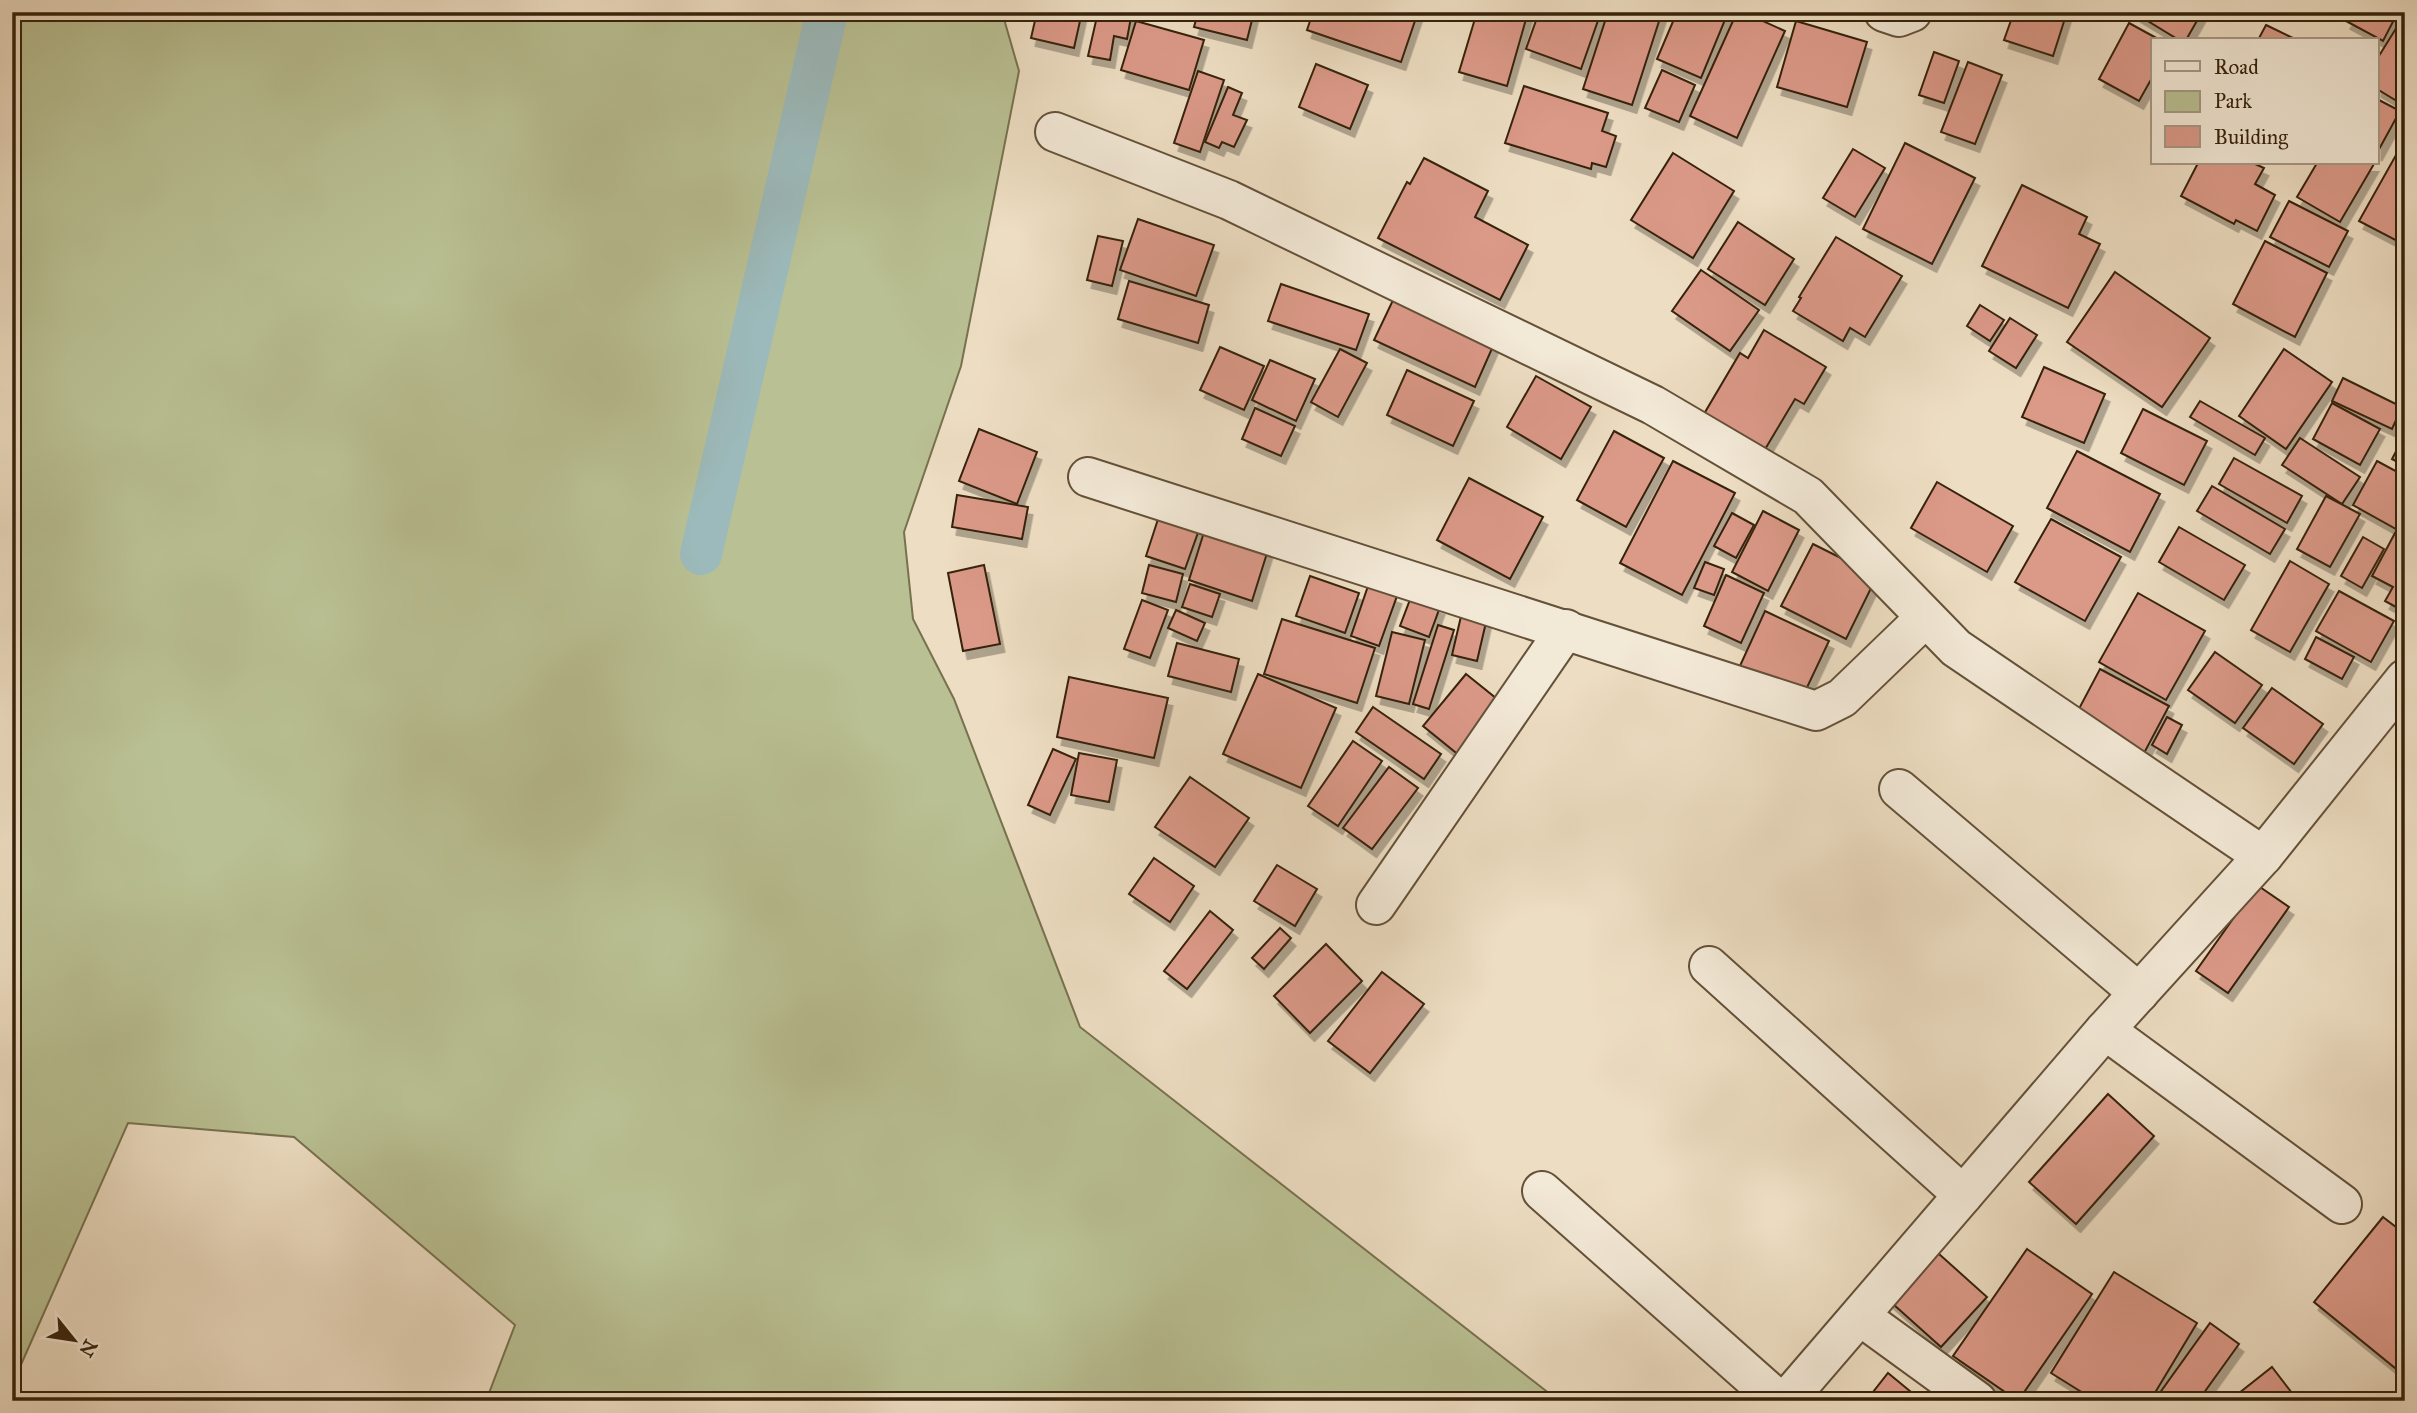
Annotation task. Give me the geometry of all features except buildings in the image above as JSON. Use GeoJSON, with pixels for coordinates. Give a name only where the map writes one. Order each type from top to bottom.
{"type":"FeatureCollection","features":[{"type":"Feature","properties":{"kind":"street"},"geometry":{"type":"LineString","coordinates":[[1884,12],[1899,18],[1912,12]]}},
{"type":"Feature","properties":{"kind":"street"},"geometry":{"type":"LineString","coordinates":[[1055,132],[1229,200],[1653,405],[1808,496],[1956,648],[2149,776],[2263,856]]}},
{"type":"Feature","properties":{"kind":"street"},"geometry":{"type":"LineString","coordinates":[[1088,477],[1815,711],[1842,698],[1925,618]]}},
{"type":"Feature","properties":{"kind":"street"},"geometry":{"type":"LineString","coordinates":[[1376,905],[1566,629]]}},
{"type":"Feature","properties":{"kind":"street"},"geometry":{"type":"LineString","coordinates":[[1786,1401],[2105,1030],[2263,856],[2405,679]]}},
{"type":"Feature","properties":{"kind":"street"},"geometry":{"type":"LineString","coordinates":[[1899,789],[2139,993]]}},
{"type":"Feature","properties":{"kind":"street"},"geometry":{"type":"LineString","coordinates":[[1709,966],[1963,1195]]}},
{"type":"Feature","properties":{"kind":"street"},"geometry":{"type":"LineString","coordinates":[[2105,1030],[2342,1204]]}},
{"type":"Feature","properties":{"kind":"street"},"geometry":{"type":"LineString","coordinates":[[1542,1191],[1779,1401]]}},
{"type":"Feature","properties":{"kind":"street"},"geometry":{"type":"LineString","coordinates":[[1860,1316],[1977,1401]]}},
{"type":"Feature","properties":{"kind":"green space"},"geometry":{"type":"Polygon","coordinates":[[[12,12],[1002,12],[1019,71],[961,366],[904,532],[913,619],[954,699],[1080,1027],[1559,1401],[486,1401],[515,1325],[294,1137],[128,1123],[12,1385],[12,12]]]}},
{"type":"Feature","properties":{"kind":"waterway"},"geometry":{"type":"LineString","coordinates":[[701,554],[827,12]]}}]}
